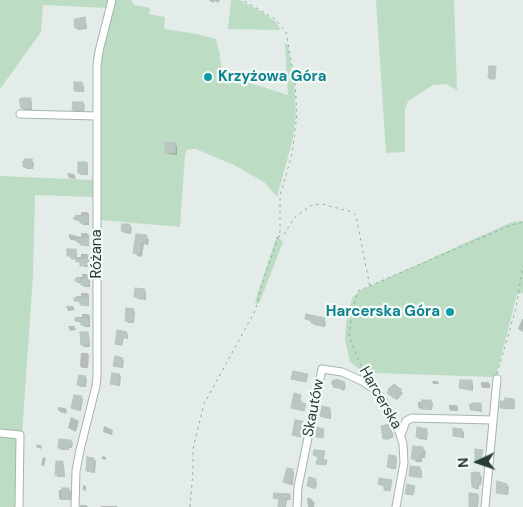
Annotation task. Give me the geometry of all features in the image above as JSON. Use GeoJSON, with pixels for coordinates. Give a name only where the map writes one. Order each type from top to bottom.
{"type":"FeatureCollection","features":[{"type":"Feature","properties":{"kind":"street","name":"Różana"},"geometry":{"type":"LineString","coordinates":[[75,507],[76,471],[96,386],[98,367],[98,59],[112,0]]}},
{"type":"Feature","properties":{"kind":"street"},"geometry":{"type":"LineString","coordinates":[[20,114],[97,116]]}},
{"type":"Feature","properties":{"kind":"street","name":"Skautów"},"geometry":{"type":"LineString","coordinates":[[297,507],[298,487],[322,369],[342,372],[362,381],[377,391]]}},
{"type":"Feature","properties":{"kind":"street","name":"Harcerska"},"geometry":{"type":"LineString","coordinates":[[363,372],[384,402],[401,435],[404,463],[396,507]]}},
{"type":"Feature","properties":{"kind":"street"},"geometry":{"type":"LineString","coordinates":[[485,507],[497,379]]}},
{"type":"Feature","properties":{"kind":"street"},"geometry":{"type":"LineString","coordinates":[[401,435],[406,421],[412,418],[493,420]]}},
{"type":"Feature","properties":{"kind":"street"},"geometry":{"type":"LineString","coordinates":[[0,433],[20,435],[19,507]]}},
{"type":"Feature","properties":{"kind":"path"},"geometry":{"type":"LineString","coordinates":[[190,507],[194,471],[193,449],[204,404],[255,311],[280,232],[280,196],[292,154],[297,114],[297,101],[286,32],[280,23],[243,0]]}},
{"type":"Feature","properties":{"kind":"path"},"geometry":{"type":"LineString","coordinates":[[278,238],[286,233],[294,218],[312,204],[322,204],[352,212],[356,216],[370,287],[511,225],[523,222]]}},
{"type":"Feature","properties":{"kind":"path"},"geometry":{"type":"LineString","coordinates":[[497,379],[516,308],[523,266]]}},
{"type":"Feature","properties":{"kind":"path","name":"Harcerska"},"geometry":{"type":"LineString","coordinates":[[363,372],[349,336],[352,312],[358,291],[370,287]]}},
{"type":"Feature","properties":{"kind":"green space"},"geometry":{"type":"Polygon","coordinates":[[[0,0],[110,0],[108,8],[43,5],[41,32],[0,89],[0,0]]]}},
{"type":"Feature","properties":{"kind":"green space"},"geometry":{"type":"Polygon","coordinates":[[[115,0],[131,0],[134,5],[150,8],[149,14],[165,17],[164,29],[216,39],[223,81],[247,82],[288,95],[285,43],[288,45],[294,83],[296,115],[292,142],[277,197],[264,182],[234,165],[196,149],[190,149],[185,154],[180,227],[101,220],[101,61],[115,0]]]}},
{"type":"Feature","properties":{"kind":"green space"},"geometry":{"type":"Polygon","coordinates":[[[231,0],[240,0],[262,12],[276,22],[281,30],[228,29],[231,0]]]}},
{"type":"Feature","properties":{"kind":"green space"},"geometry":{"type":"Polygon","coordinates":[[[376,0],[454,0],[457,90],[446,84],[433,85],[408,101],[405,110],[405,152],[386,153],[376,0]]]}},
{"type":"Feature","properties":{"kind":"green space"},"geometry":{"type":"Polygon","coordinates":[[[0,176],[93,180],[93,197],[35,195],[33,275],[17,507],[0,507],[0,176]]]}},
{"type":"Feature","properties":{"kind":"green space"},"geometry":{"type":"Polygon","coordinates":[[[523,221],[523,293],[517,294],[496,377],[374,373],[372,379],[350,362],[345,339],[347,313],[353,297],[361,290],[512,222],[523,221]]]}},
{"type":"Feature","properties":{"kind":"green space"},"geometry":{"type":"Polygon","coordinates":[[[277,236],[283,242],[259,304],[255,303],[258,292],[277,236]]]}},
{"type":"Feature","properties":{"kind":"building"},"geometry":{"type":"Polygon","coordinates":[[[85,17],[86,27],[75,28],[74,19],[85,17]]]}},
{"type":"Feature","properties":{"kind":"building"},"geometry":{"type":"Polygon","coordinates":[[[489,66],[496,66],[495,79],[488,77],[489,66]]]}},
{"type":"Feature","properties":{"kind":"building"},"geometry":{"type":"Polygon","coordinates":[[[74,82],[82,82],[82,91],[74,91],[74,82]]]}},
{"type":"Feature","properties":{"kind":"building"},"geometry":{"type":"Polygon","coordinates":[[[21,98],[31,98],[31,108],[21,108],[21,98]]]}},
{"type":"Feature","properties":{"kind":"building"},"geometry":{"type":"Polygon","coordinates":[[[73,102],[83,102],[83,110],[72,110],[73,102]]]}},
{"type":"Feature","properties":{"kind":"building"},"geometry":{"type":"Polygon","coordinates":[[[165,142],[176,143],[175,153],[165,153],[165,142]]]}},
{"type":"Feature","properties":{"kind":"building"},"geometry":{"type":"Polygon","coordinates":[[[24,159],[32,159],[32,168],[23,167],[24,159]]]}},
{"type":"Feature","properties":{"kind":"building"},"geometry":{"type":"Polygon","coordinates":[[[78,162],[87,162],[87,173],[78,173],[78,162]]]}},
{"type":"Feature","properties":{"kind":"building"},"geometry":{"type":"Polygon","coordinates":[[[87,216],[88,223],[80,223],[80,219],[74,220],[74,217],[87,216]]]}},
{"type":"Feature","properties":{"kind":"building"},"geometry":{"type":"Polygon","coordinates":[[[122,224],[130,224],[129,232],[121,231],[122,224]]]}},
{"type":"Feature","properties":{"kind":"building"},"geometry":{"type":"Polygon","coordinates":[[[136,234],[147,235],[145,242],[141,241],[139,254],[133,253],[136,234]]]}},
{"type":"Feature","properties":{"kind":"building"},"geometry":{"type":"Polygon","coordinates":[[[88,238],[88,245],[80,245],[80,241],[75,241],[74,239],[88,238]]]}},
{"type":"Feature","properties":{"kind":"building"},"geometry":{"type":"Polygon","coordinates":[[[67,249],[76,249],[76,259],[71,259],[71,256],[67,256],[67,249]]]}},
{"type":"Feature","properties":{"kind":"building"},"geometry":{"type":"Polygon","coordinates":[[[76,259],[88,259],[88,265],[80,266],[80,262],[76,262],[76,259]]]}},
{"type":"Feature","properties":{"kind":"building"},"geometry":{"type":"Polygon","coordinates":[[[88,278],[88,285],[81,285],[81,281],[75,281],[75,279],[88,278]]]}},
{"type":"Feature","properties":{"kind":"building"},"geometry":{"type":"Polygon","coordinates":[[[135,288],[145,289],[144,298],[134,297],[135,288]]]}},
{"type":"Feature","properties":{"kind":"building"},"geometry":{"type":"Polygon","coordinates":[[[74,298],[88,298],[88,305],[80,305],[80,301],[74,301],[74,298]]]}},
{"type":"Feature","properties":{"kind":"building"},"geometry":{"type":"Polygon","coordinates":[[[126,308],[134,309],[132,322],[125,321],[126,308]]]}},
{"type":"Feature","properties":{"kind":"building"},"geometry":{"type":"Polygon","coordinates":[[[306,314],[325,318],[323,325],[311,323],[312,321],[305,319],[306,314]]]}},
{"type":"Feature","properties":{"kind":"building"},"geometry":{"type":"Polygon","coordinates":[[[75,318],[88,319],[88,325],[81,325],[81,321],[75,321],[75,318]]]}},
{"type":"Feature","properties":{"kind":"building"},"geometry":{"type":"Polygon","coordinates":[[[117,330],[127,332],[126,338],[122,337],[121,345],[115,344],[117,330]]]}},
{"type":"Feature","properties":{"kind":"building"},"geometry":{"type":"Polygon","coordinates":[[[80,332],[88,332],[88,345],[81,345],[80,332]]]}},
{"type":"Feature","properties":{"kind":"building"},"geometry":{"type":"Polygon","coordinates":[[[115,356],[123,358],[121,367],[113,366],[115,356]]]}},
{"type":"Feature","properties":{"kind":"building"},"geometry":{"type":"Polygon","coordinates":[[[293,371],[308,374],[306,382],[291,379],[293,371]]]}},
{"type":"Feature","properties":{"kind":"building"},"geometry":{"type":"Polygon","coordinates":[[[112,373],[120,374],[118,385],[110,384],[112,373]]]}},
{"type":"Feature","properties":{"kind":"building"},"geometry":{"type":"Polygon","coordinates":[[[79,375],[86,376],[84,386],[77,385],[79,375]]]}},
{"type":"Feature","properties":{"kind":"building"},"geometry":{"type":"Polygon","coordinates":[[[336,379],[345,382],[342,389],[333,387],[336,379]]]}},
{"type":"Feature","properties":{"kind":"building"},"geometry":{"type":"Polygon","coordinates":[[[460,380],[472,380],[471,390],[459,388],[460,380]]]}},
{"type":"Feature","properties":{"kind":"building"},"geometry":{"type":"Polygon","coordinates":[[[394,384],[402,390],[395,399],[387,393],[388,389],[394,384]]]}},
{"type":"Feature","properties":{"kind":"building"},"geometry":{"type":"Polygon","coordinates":[[[294,393],[301,395],[301,402],[306,404],[304,411],[291,408],[294,393]]]}},
{"type":"Feature","properties":{"kind":"building"},"geometry":{"type":"Polygon","coordinates":[[[74,395],[82,396],[79,410],[71,408],[74,395]]]}},
{"type":"Feature","properties":{"kind":"building"},"geometry":{"type":"Polygon","coordinates":[[[505,398],[514,399],[514,408],[500,408],[500,401],[505,401],[505,398]]]}},
{"type":"Feature","properties":{"kind":"building"},"geometry":{"type":"Polygon","coordinates":[[[422,400],[431,400],[431,409],[422,409],[422,400]]]}},
{"type":"Feature","properties":{"kind":"building"},"geometry":{"type":"Polygon","coordinates":[[[472,403],[481,403],[481,410],[471,410],[472,403]]]}},
{"type":"Feature","properties":{"kind":"building"},"geometry":{"type":"Polygon","coordinates":[[[322,406],[330,408],[329,418],[320,416],[322,406]]]}},
{"type":"Feature","properties":{"kind":"building"},"geometry":{"type":"Polygon","coordinates":[[[295,420],[303,421],[300,437],[292,435],[295,420]]]}},
{"type":"Feature","properties":{"kind":"building"},"geometry":{"type":"Polygon","coordinates":[[[389,424],[393,435],[383,439],[381,426],[389,424]]]}},
{"type":"Feature","properties":{"kind":"building"},"geometry":{"type":"Polygon","coordinates":[[[317,427],[324,429],[323,438],[316,437],[317,427]]]}},
{"type":"Feature","properties":{"kind":"building"},"geometry":{"type":"Polygon","coordinates":[[[417,427],[427,429],[426,438],[416,437],[417,427]]]}},
{"type":"Feature","properties":{"kind":"building"},"geometry":{"type":"Polygon","coordinates":[[[453,428],[462,429],[462,437],[453,436],[453,428]]]}},
{"type":"Feature","properties":{"kind":"building"},"geometry":{"type":"Polygon","coordinates":[[[59,439],[71,440],[71,446],[68,446],[67,449],[58,448],[59,439]]]}},
{"type":"Feature","properties":{"kind":"building"},"geometry":{"type":"Polygon","coordinates":[[[413,446],[423,447],[419,460],[411,459],[413,446]]]}},
{"type":"Feature","properties":{"kind":"building"},"geometry":{"type":"Polygon","coordinates":[[[475,449],[483,450],[480,463],[475,463],[475,449]]]}},
{"type":"Feature","properties":{"kind":"building"},"geometry":{"type":"Polygon","coordinates":[[[314,450],[325,451],[323,459],[327,460],[326,465],[316,464],[318,457],[313,455],[314,450]]]}},
{"type":"Feature","properties":{"kind":"building"},"geometry":{"type":"Polygon","coordinates":[[[389,455],[396,456],[394,468],[387,467],[389,455]]]}},
{"type":"Feature","properties":{"kind":"building"},"geometry":{"type":"Polygon","coordinates":[[[87,457],[94,458],[93,472],[86,471],[87,457]]]}},
{"type":"Feature","properties":{"kind":"building"},"geometry":{"type":"Polygon","coordinates":[[[56,461],[63,461],[63,476],[55,475],[56,461]]]}},
{"type":"Feature","properties":{"kind":"building"},"geometry":{"type":"Polygon","coordinates":[[[410,466],[420,467],[421,477],[409,476],[410,466]]]}},
{"type":"Feature","properties":{"kind":"building"},"geometry":{"type":"Polygon","coordinates":[[[287,468],[293,469],[291,483],[283,482],[287,468]]]}},
{"type":"Feature","properties":{"kind":"building"},"geometry":{"type":"Polygon","coordinates":[[[471,473],[480,473],[477,488],[472,487],[471,473]]]}},
{"type":"Feature","properties":{"kind":"building"},"geometry":{"type":"Polygon","coordinates":[[[309,477],[316,479],[314,488],[307,486],[309,477]]]}},
{"type":"Feature","properties":{"kind":"building"},"geometry":{"type":"Polygon","coordinates":[[[379,478],[392,480],[390,491],[384,490],[384,486],[378,484],[379,478]]]}},
{"type":"Feature","properties":{"kind":"building"},"geometry":{"type":"Polygon","coordinates":[[[497,481],[507,484],[506,494],[496,493],[497,481]]]}},
{"type":"Feature","properties":{"kind":"building"},"geometry":{"type":"Polygon","coordinates":[[[407,484],[415,486],[413,495],[405,494],[407,484]]]}},
{"type":"Feature","properties":{"kind":"building"},"geometry":{"type":"Polygon","coordinates":[[[62,488],[69,488],[69,499],[62,498],[62,488]]]}},
{"type":"Feature","properties":{"kind":"building"},"geometry":{"type":"Polygon","coordinates":[[[274,493],[290,494],[290,498],[285,498],[285,507],[278,507],[279,499],[273,498],[274,493]]]}},
{"type":"Feature","properties":{"kind":"building"},"geometry":{"type":"Polygon","coordinates":[[[469,493],[478,494],[477,507],[469,507],[469,493]]]}},
{"type":"Feature","properties":{"kind":"place","name":"Krzyżowa Góra"},"geometry":{"type":"Point","coordinates":[208,77]}},
{"type":"Feature","properties":{"kind":"place","name":"Harcerska Góra"},"geometry":{"type":"Point","coordinates":[450,312]}}]}
